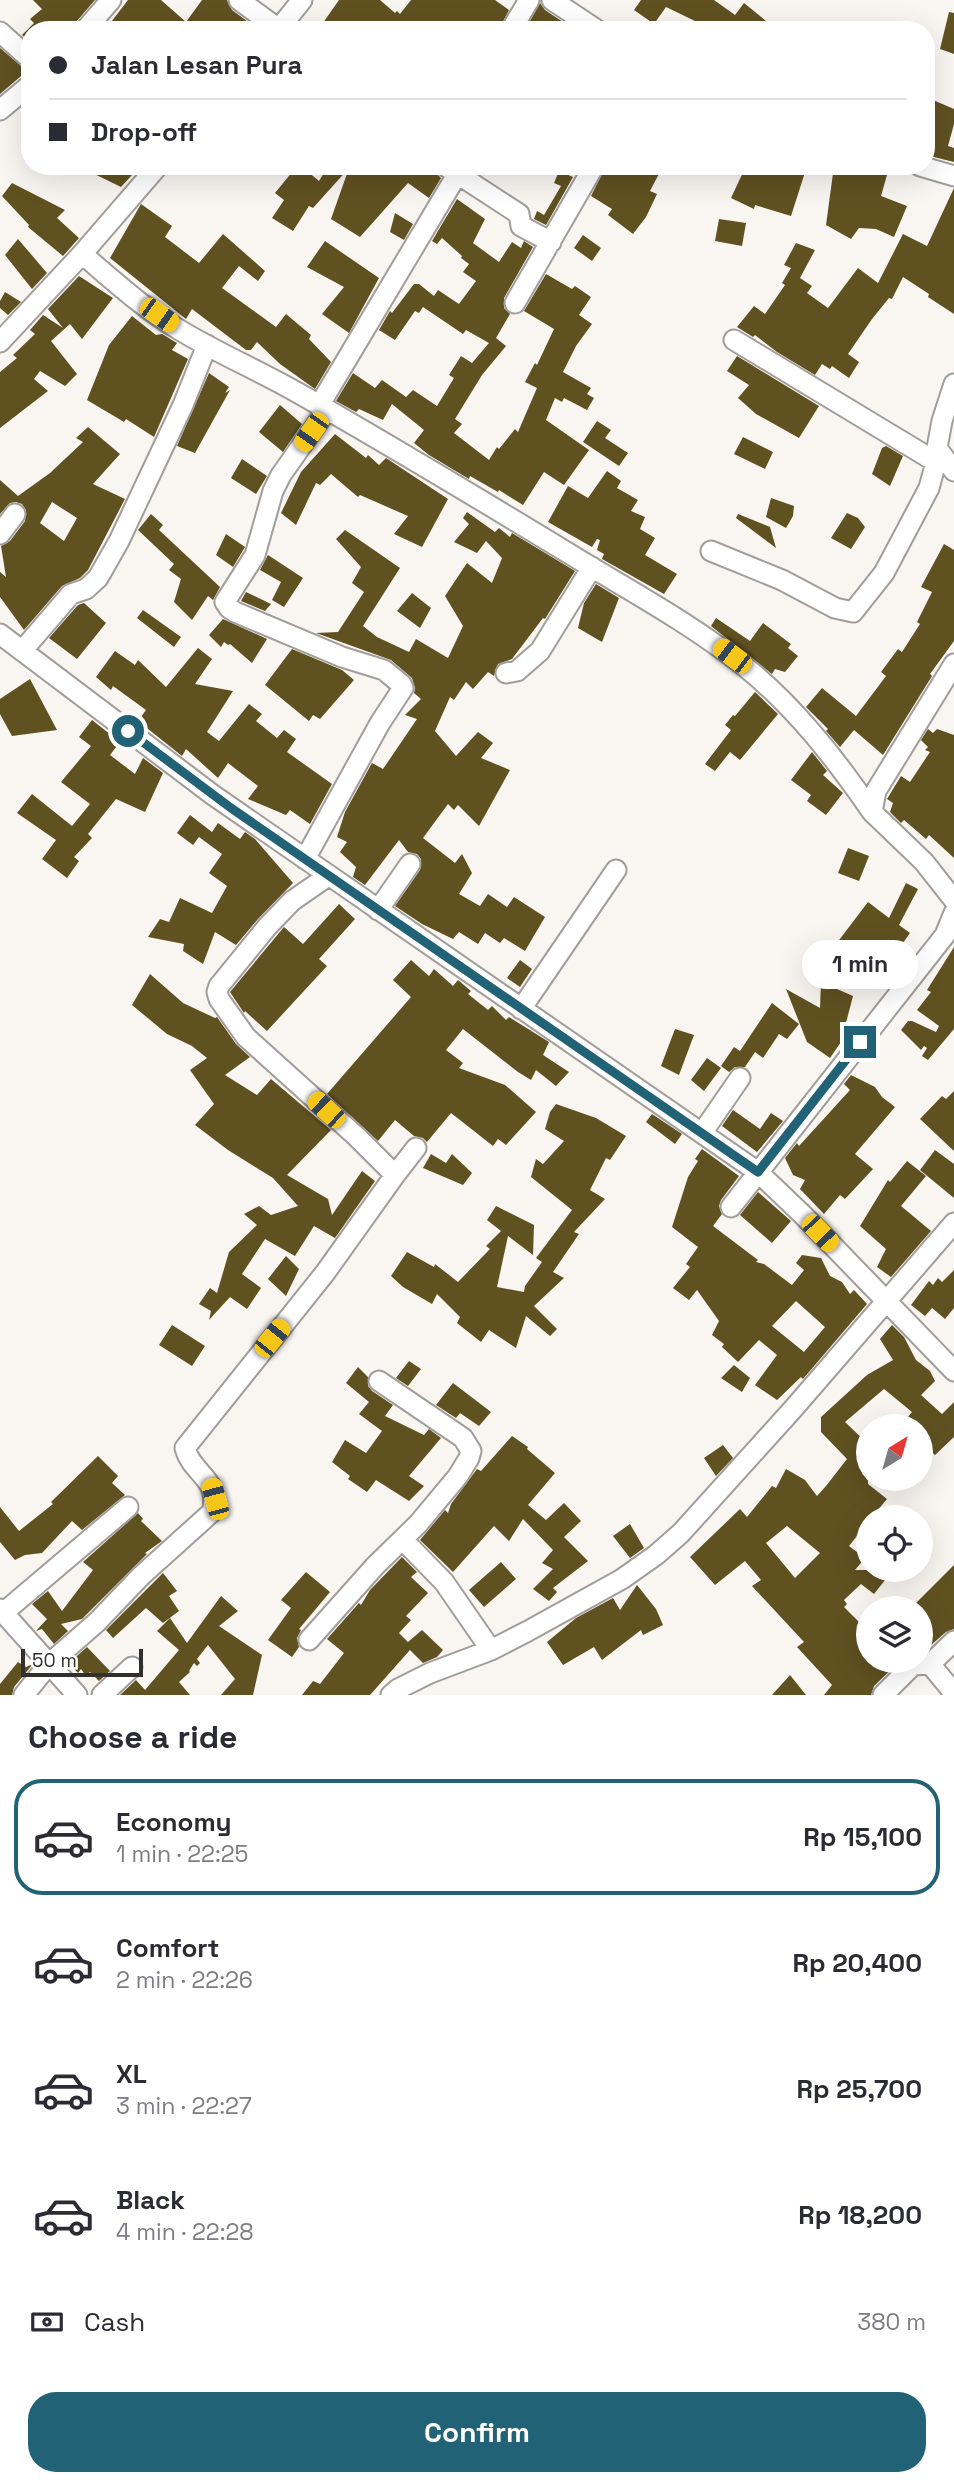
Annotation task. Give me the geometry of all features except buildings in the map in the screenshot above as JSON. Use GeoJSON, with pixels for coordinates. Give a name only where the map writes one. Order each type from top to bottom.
{"type":"FeatureCollection","features":[{"type":"Feature","properties":{"kind":"street"},"geometry":{"type":"LineString","coordinates":[[93,21],[111,0]]}},
{"type":"Feature","properties":{"kind":"street"},"geometry":{"type":"LineString","coordinates":[[239,0],[268,21]]}},
{"type":"Feature","properties":{"kind":"street"},"geometry":{"type":"LineString","coordinates":[[285,21],[302,0]]}},
{"type":"Feature","properties":{"kind":"street"},"geometry":{"type":"LineString","coordinates":[[516,21],[529,0]]}},
{"type":"Feature","properties":{"kind":"street"},"geometry":{"type":"LineString","coordinates":[[552,0],[584,21]]}},
{"type":"Feature","properties":{"kind":"street"},"geometry":{"type":"LineString","coordinates":[[0,32],[21,51]]}},
{"type":"Feature","properties":{"kind":"street"},"geometry":{"type":"LineString","coordinates":[[0,110],[21,92]]}},
{"type":"Feature","properties":{"kind":"street"},"geometry":{"type":"LineString","coordinates":[[935,170],[954,176]]}},
{"type":"Feature","properties":{"kind":"street"},"geometry":{"type":"LineString","coordinates":[[0,342],[82,254],[150,175]]}},
{"type":"Feature","properties":{"kind":"street"},"geometry":{"type":"LineString","coordinates":[[305,859],[380,723],[403,688],[384,670],[342,657],[235,612],[226,602],[255,555],[273,491],[281,475],[323,408],[449,175]]}},
{"type":"Feature","properties":{"kind":"street"},"geometry":{"type":"LineString","coordinates":[[460,175],[519,214],[521,226],[551,242]]}},
{"type":"Feature","properties":{"kind":"street"},"geometry":{"type":"LineString","coordinates":[[515,303],[589,175]]}},
{"type":"Feature","properties":{"kind":"street"},"geometry":{"type":"LineString","coordinates":[[82,254],[178,329],[323,408],[493,507],[650,601],[744,666],[803,723],[835,759],[872,812],[924,862],[954,911],[945,935],[731,1207]]}},
{"type":"Feature","properties":{"kind":"street"},"geometry":{"type":"LineString","coordinates":[[734,340],[936,455],[954,471]]}},
{"type":"Feature","properties":{"kind":"street"},"geometry":{"type":"LineString","coordinates":[[22,651],[71,594],[86,589],[98,578],[119,541],[178,416],[207,345]]}},
{"type":"Feature","properties":{"kind":"street"},"geometry":{"type":"LineString","coordinates":[[711,551],[782,580],[835,608],[853,612],[884,573],[929,488],[942,421],[954,384]]}},
{"type":"Feature","properties":{"kind":"street"},"geometry":{"type":"LineString","coordinates":[[0,534],[15,514]]}},
{"type":"Feature","properties":{"kind":"street"},"geometry":{"type":"LineString","coordinates":[[506,673],[517,671],[540,651],[592,568]]}},
{"type":"Feature","properties":{"kind":"street"},"geometry":{"type":"LineString","coordinates":[[0,634],[213,795],[758,1172],[954,1371]]}},
{"type":"Feature","properties":{"kind":"street"},"geometry":{"type":"LineString","coordinates":[[872,812],[876,791],[954,664]]}},
{"type":"Feature","properties":{"kind":"street"},"geometry":{"type":"LineString","coordinates":[[378,910],[410,864]]}},
{"type":"Feature","properties":{"kind":"street"},"geometry":{"type":"LineString","coordinates":[[522,1009],[616,870]]}},
{"type":"Feature","properties":{"kind":"street"},"geometry":{"type":"LineString","coordinates":[[328,876],[292,901],[267,926],[217,992],[219,999],[246,1037],[395,1175]]}},
{"type":"Feature","properties":{"kind":"street"},"geometry":{"type":"LineString","coordinates":[[702,1133],[740,1078]]}},
{"type":"Feature","properties":{"kind":"street"},"geometry":{"type":"LineString","coordinates":[[24,1695],[49,1664],[212,1512],[215,1499],[212,1485],[188,1457],[185,1448],[325,1273],[416,1148]]}},
{"type":"Feature","properties":{"kind":"street"},"geometry":{"type":"LineString","coordinates":[[391,1695],[430,1673],[491,1650],[622,1579],[664,1548],[681,1533],[777,1427],[954,1223]]}},
{"type":"Feature","properties":{"kind":"street"},"geometry":{"type":"LineString","coordinates":[[309,1640],[375,1566],[403,1540],[457,1476],[471,1451],[459,1434],[380,1381]]}},
{"type":"Feature","properties":{"kind":"street"},"geometry":{"type":"LineString","coordinates":[[77,1695],[1,1611],[128,1507]]}},
{"type":"Feature","properties":{"kind":"street"},"geometry":{"type":"LineString","coordinates":[[403,1540],[444,1583],[491,1650]]}},
{"type":"Feature","properties":{"kind":"street"},"geometry":{"type":"LineString","coordinates":[[933,1661],[954,1641]]}},
{"type":"Feature","properties":{"kind":"street"},"geometry":{"type":"LineString","coordinates":[[102,1695],[132,1667]]}},
{"type":"Feature","properties":{"kind":"street"},"geometry":{"type":"LineString","coordinates":[[933,1668],[954,1693]]}},
{"type":"Feature","properties":{"kind":"street"},"geometry":{"type":"LineString","coordinates":[[883,1695],[905,1673]]}},
{"type":"Feature","properties":{"kind":"route"},"geometry":{"type":"LineString","coordinates":[[128,731],[231,808],[418,939],[758,1172],[860,1042]]}}]}
